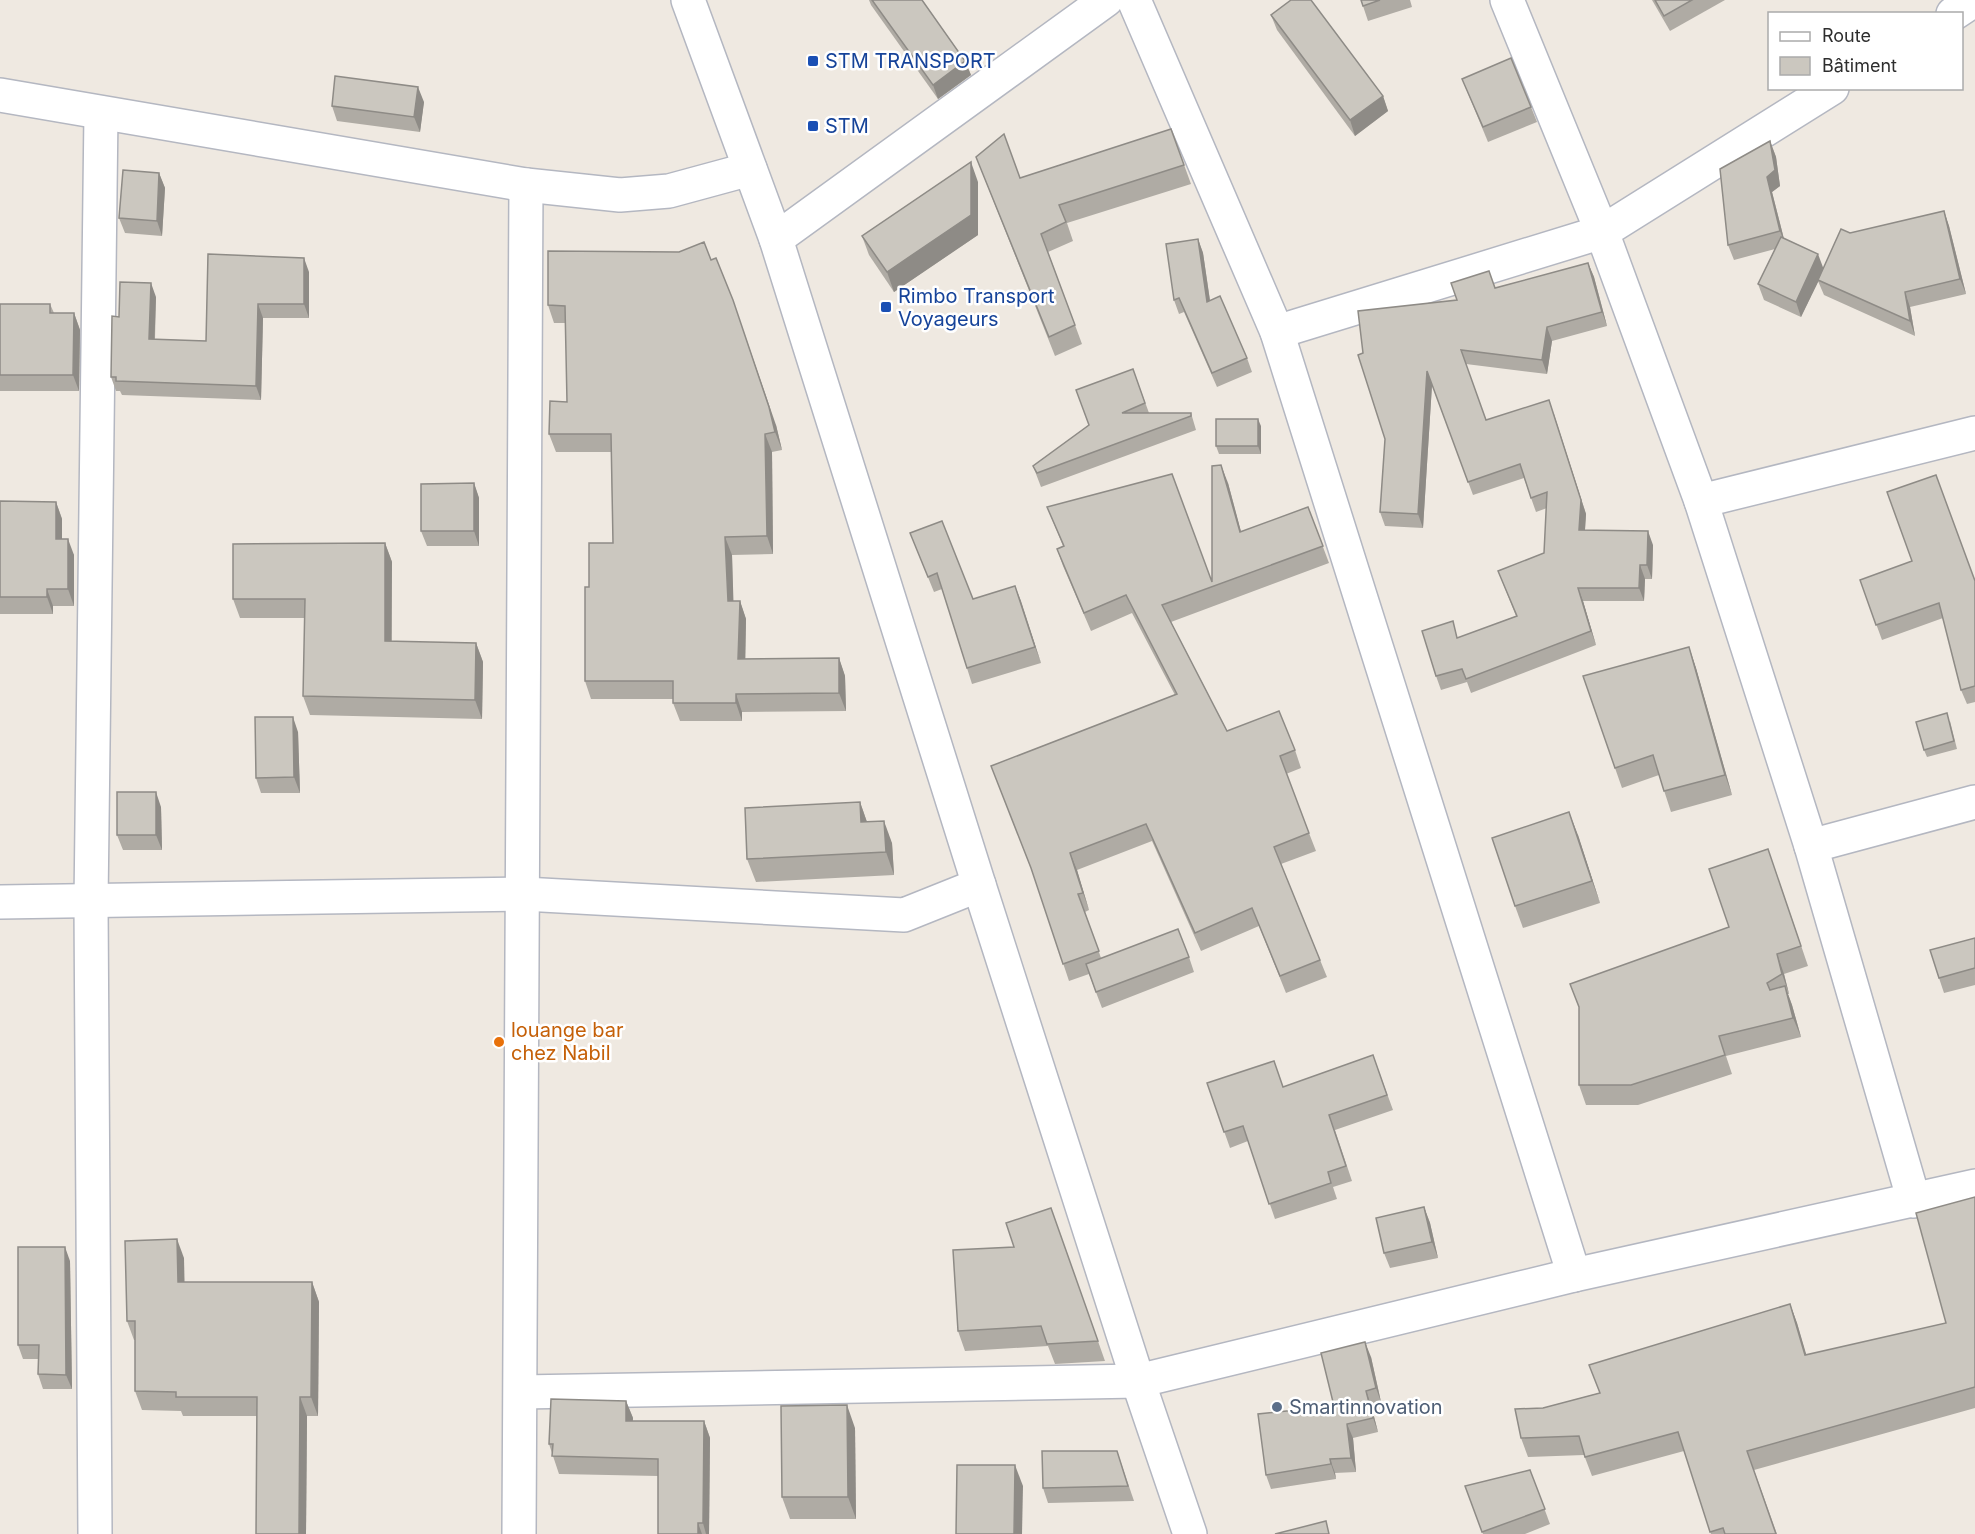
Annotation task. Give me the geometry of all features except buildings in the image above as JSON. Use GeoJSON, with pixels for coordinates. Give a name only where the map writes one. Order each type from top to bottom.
{"type":"FeatureCollection","features":[{"type":"Feature","properties":{"kind":"street"},"geometry":{"type":"LineString","coordinates":[[688,0],[776,239],[979,885],[1138,1381],[1190,1534]]}},
{"type":"Feature","properties":{"kind":"street"},"geometry":{"type":"LineString","coordinates":[[776,239],[1106,0]]}},
{"type":"Feature","properties":{"kind":"street"},"geometry":{"type":"LineString","coordinates":[[1134,0],[1277,332],[1574,1275]]}},
{"type":"Feature","properties":{"kind":"street"},"geometry":{"type":"LineString","coordinates":[[1507,0],[1602,232],[1701,501],[1811,846],[1914,1200]]}},
{"type":"Feature","properties":{"kind":"street"},"geometry":{"type":"LineString","coordinates":[[1956,12],[1974,0]]}},
{"type":"Feature","properties":{"kind":"street"},"geometry":{"type":"LineString","coordinates":[[1277,332],[1602,232],[1829,90]]}},
{"type":"Feature","properties":{"kind":"street"},"geometry":{"type":"LineString","coordinates":[[0,95],[526,185],[620,195],[669,191],[704,183],[750,168]]}},
{"type":"Feature","properties":{"kind":"street"},"geometry":{"type":"LineString","coordinates":[[95,1534],[91,903],[101,113]]}},
{"type":"Feature","properties":{"kind":"street"},"geometry":{"type":"LineString","coordinates":[[519,1534],[526,185]]}},
{"type":"Feature","properties":{"kind":"street"},"geometry":{"type":"LineString","coordinates":[[1701,501],[1975,433]]}},
{"type":"Feature","properties":{"kind":"street"},"geometry":{"type":"LineString","coordinates":[[1811,846],[1975,802]]}},
{"type":"Feature","properties":{"kind":"street"},"geometry":{"type":"LineString","coordinates":[[0,902],[91,903],[524,894],[904,915],[979,885]]}},
{"type":"Feature","properties":{"kind":"street"},"geometry":{"type":"LineString","coordinates":[[521,1392],[1138,1381],[1574,1275],[1975,1186]]}},
{"type":"Feature","properties":{"kind":"place","name":"STM TRANSPORT"},"geometry":{"type":"Point","coordinates":[813,61]}},
{"type":"Feature","properties":{"kind":"place","name":"STM"},"geometry":{"type":"Point","coordinates":[813,126]}},
{"type":"Feature","properties":{"kind":"place","name":"Rimbo Transport Voyageurs"},"geometry":{"type":"Point","coordinates":[886,307]}},
{"type":"Feature","properties":{"kind":"place","name":"louange bar chez Nabil"},"geometry":{"type":"Point","coordinates":[499,1042]}},
{"type":"Feature","properties":{"kind":"place","name":"Smartinnovation"},"geometry":{"type":"Point","coordinates":[1277,1407]}}]}
